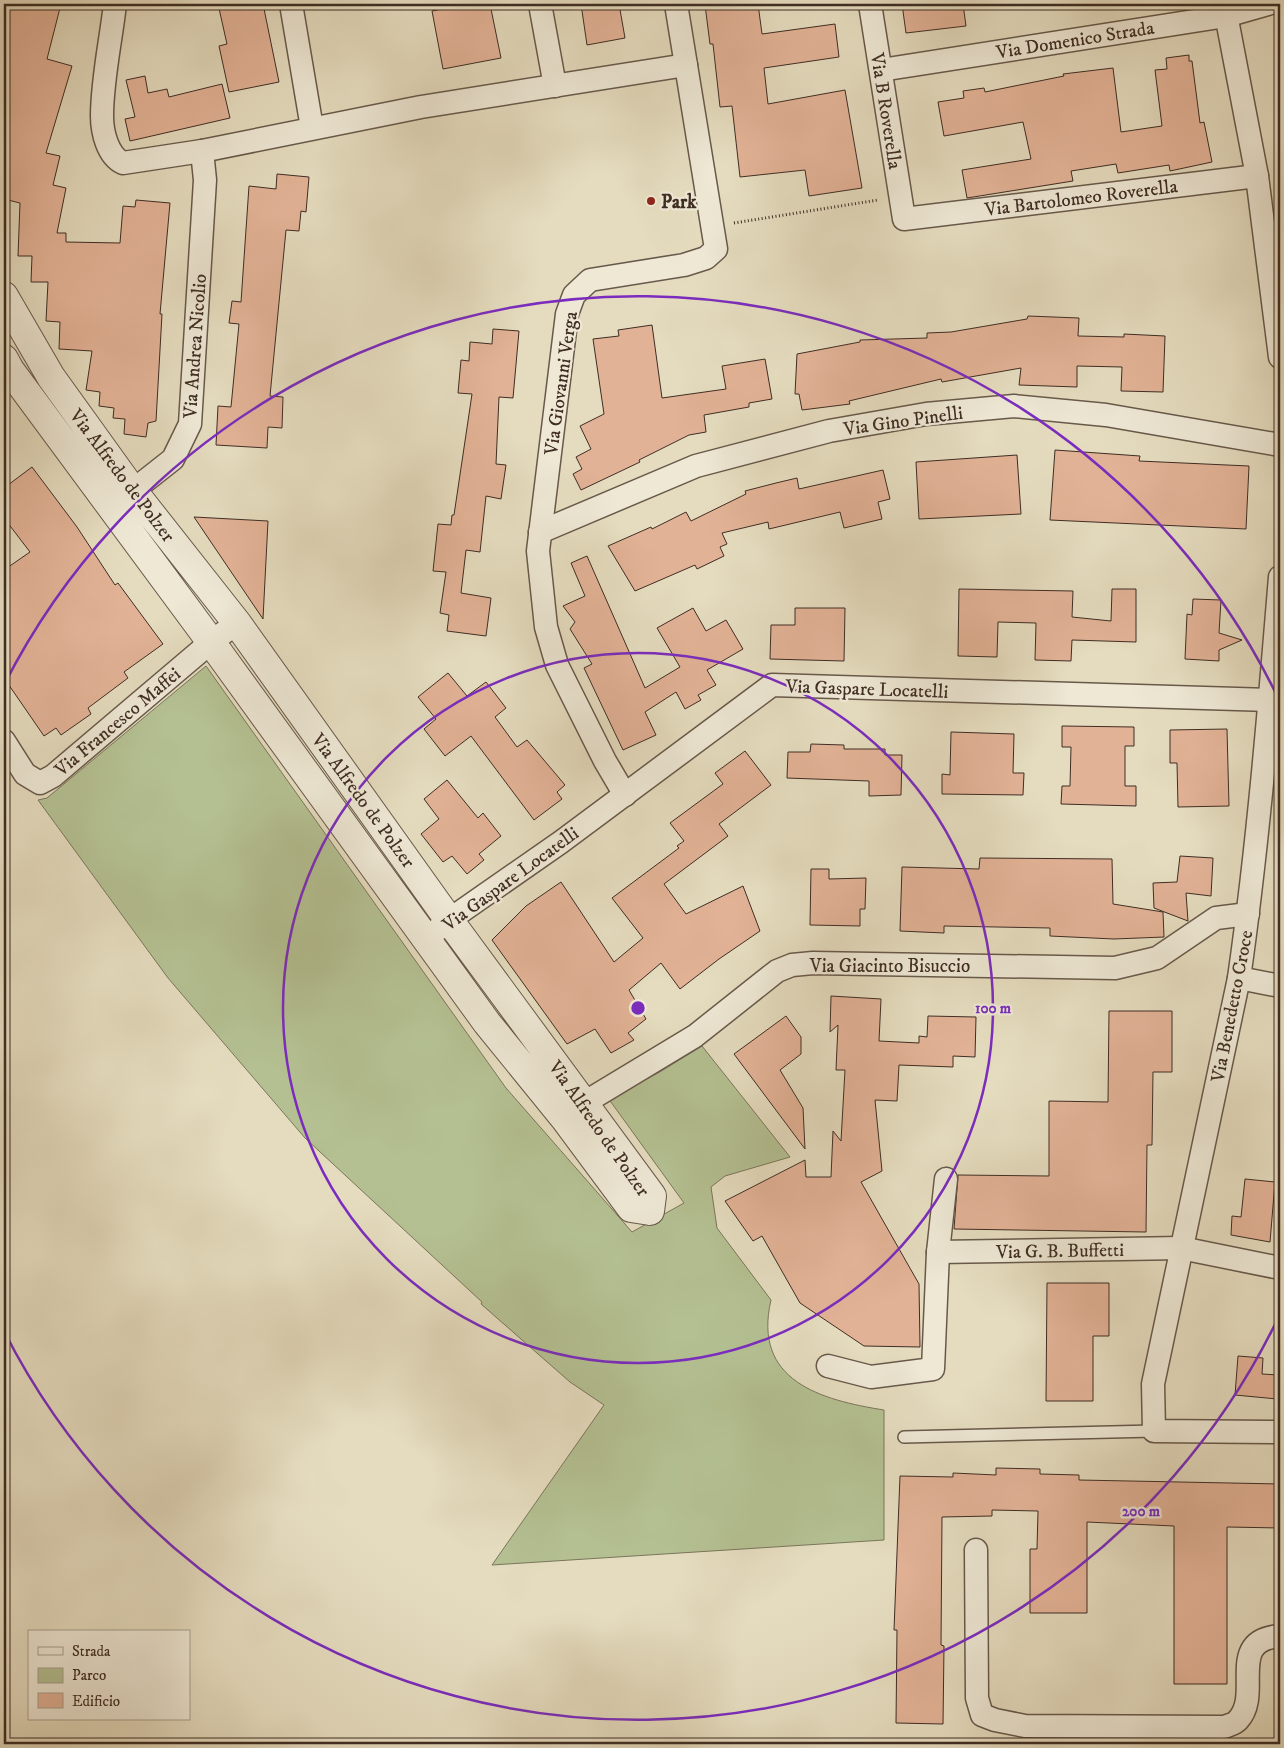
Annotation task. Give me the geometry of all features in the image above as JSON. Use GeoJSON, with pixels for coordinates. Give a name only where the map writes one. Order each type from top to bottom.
{"type":"FeatureCollection","features":[{"type":"Feature","properties":{"kind":"street"},"geometry":{"type":"LineString","coordinates":[[115,4],[102,118],[107,144],[115,159],[123,163],[202,151],[421,107],[686,65]]}},
{"type":"Feature","properties":{"kind":"street"},"geometry":{"type":"LineString","coordinates":[[291,4],[312,128]]}},
{"type":"Feature","properties":{"kind":"street"},"geometry":{"type":"LineString","coordinates":[[540,4],[555,86]]}},
{"type":"Feature","properties":{"kind":"street","name":"Via Giovanni Verga"},"geometry":{"type":"LineString","coordinates":[[625,795],[605,761],[558,665],[546,627],[538,551],[567,314],[574,295],[590,280],[684,265],[706,258],[716,249],[676,4]]}},
{"type":"Feature","properties":{"kind":"street","name":"Via B Roverella"},"geometry":{"type":"LineString","coordinates":[[870,4],[904,219]]}},
{"type":"Feature","properties":{"kind":"street","name":"Via Domenico Strada"},"geometry":{"type":"LineString","coordinates":[[881,70],[1268,4]]}},
{"type":"Feature","properties":{"kind":"street"},"geometry":{"type":"LineString","coordinates":[[1225,10],[1275,261],[1280,357]]}},
{"type":"Feature","properties":{"kind":"street","name":"Via Andrea Nicolio"},"geometry":{"type":"LineString","coordinates":[[112,507],[173,459],[190,424],[205,180],[202,151]]}},
{"type":"Feature","properties":{"kind":"street","name":"Via Bartolomeo Roverella"},"geometry":{"type":"LineString","coordinates":[[904,219],[1257,176]]}},
{"type":"Feature","properties":{"kind":"street","name":"Via Alfredo de Polzer"},"geometry":{"type":"LineString","coordinates":[[4,296],[51,376],[133,491],[237,623],[449,920],[575,1111]]}},
{"type":"Feature","properties":{"kind":"street","name":"Via Alfredo de Polzer"},"geometry":{"type":"LineString","coordinates":[[4,359],[10,370],[211,642],[487,1023],[575,1111]]}},
{"type":"Feature","properties":{"kind":"street","name":"Via Gino Pinelli"},"geometry":{"type":"LineString","coordinates":[[540,532],[696,466],[829,431],[926,414],[1014,406],[1106,415],[1280,444]]}},
{"type":"Feature","properties":{"kind":"street","name":"Via Benedetto Croce"},"geometry":{"type":"LineString","coordinates":[[1154,1431],[1153,1384],[1238,978],[1248,914],[1273,706],[1280,577]]}},
{"type":"Feature","properties":{"kind":"street","name":"Via Francesco Maffei"},"geometry":{"type":"LineString","coordinates":[[4,741],[25,774],[40,783],[54,776],[211,642],[237,623]]}},
{"type":"Feature","properties":{"kind":"street","name":"Via Gaspare Locatelli"},"geometry":{"type":"LineString","coordinates":[[426,939],[449,920],[625,795],[772,685],[1273,706]]}},
{"type":"Feature","properties":{"kind":"street","name":"Via Giacinto Bisuccio"},"geometry":{"type":"LineString","coordinates":[[575,1111],[694,1036],[777,972],[792,965],[813,963],[1115,968],[1157,958],[1216,918],[1248,914]]}},
{"type":"Feature","properties":{"kind":"street"},"geometry":{"type":"LineString","coordinates":[[1238,978],[1280,986]]}},
{"type":"Feature","properties":{"kind":"street"},"geometry":{"type":"LineString","coordinates":[[828,1366],[871,1377],[933,1369],[938,1252],[946,1179]]}},
{"type":"Feature","properties":{"kind":"street","name":"Via G. B. Buffetti"},"geometry":{"type":"LineString","coordinates":[[938,1252],[1181,1248],[1280,1268]]}},
{"type":"Feature","properties":{"kind":"street"},"geometry":{"type":"LineString","coordinates":[[1154,1431],[1280,1432]]}},
{"type":"Feature","properties":{"kind":"street"},"geometry":{"type":"LineString","coordinates":[[976,1550],[977,1698],[982,1714],[995,1720],[1025,1726],[1224,1727],[1237,1722],[1246,1708],[1248,1657],[1255,1645],[1267,1637],[1280,1636]]}},
{"type":"Feature","properties":{"kind":"lane"},"geometry":{"type":"LineString","coordinates":[[904,1437],[1154,1431]]}},
{"type":"Feature","properties":{"kind":"path"},"geometry":{"type":"LineString","coordinates":[[713,226],[901,197]]}},
{"type":"Feature","properties":{"kind":"green space"},"geometry":{"type":"Polygon","coordinates":[[[206,666],[506,1088],[632,1232],[684,1203],[608,1098],[658,1073],[702,1046],[790,1157],[725,1176],[711,1187],[717,1228],[771,1300],[768,1328],[772,1350],[782,1368],[797,1382],[816,1392],[837,1400],[884,1410],[884,1540],[492,1565],[604,1405],[570,1382],[481,1304],[482,1302],[305,1138],[168,978],[38,800],[47,798],[206,666]]]}},
{"type":"Feature","properties":{"kind":"building"},"geometry":{"type":"Polygon","coordinates":[[[9,4],[61,4],[47,59],[72,66],[46,153],[60,156],[53,185],[66,188],[57,233],[66,233],[66,242],[120,243],[123,206],[135,207],[136,200],[170,203],[160,314],[162,314],[156,421],[148,423],[146,437],[124,434],[125,419],[113,418],[114,408],[99,406],[100,392],[86,390],[92,351],[59,349],[60,322],[46,321],[48,282],[31,282],[32,256],[18,256],[20,203],[4,199],[8,173],[4,172],[4,25],[9,4]]]}},
{"type":"Feature","properties":{"kind":"building"},"geometry":{"type":"Polygon","coordinates":[[[218,4],[263,4],[279,82],[229,92],[219,46],[227,44],[218,4]]]}},
{"type":"Feature","properties":{"kind":"building"},"geometry":{"type":"Polygon","coordinates":[[[467,4],[490,4],[501,58],[443,69],[432,11],[467,4]]]}},
{"type":"Feature","properties":{"kind":"building"},"geometry":{"type":"Polygon","coordinates":[[[581,4],[619,4],[625,38],[587,45],[581,4]]]}},
{"type":"Feature","properties":{"kind":"building"},"geometry":{"type":"Polygon","coordinates":[[[758,4],[762,34],[835,24],[839,57],[764,68],[768,104],[845,90],[862,188],[809,196],[805,170],[740,177],[732,106],[720,107],[713,44],[710,44],[705,5],[758,4]]]}},
{"type":"Feature","properties":{"kind":"building"},"geometry":{"type":"Polygon","coordinates":[[[902,4],[963,4],[966,26],[906,33],[902,4]]]}},
{"type":"Feature","properties":{"kind":"building"},"geometry":{"type":"Polygon","coordinates":[[[1189,55],[1189,61],[1192,61],[1200,123],[1204,122],[1212,162],[1170,171],[1169,165],[1118,173],[1116,164],[1071,171],[1073,181],[967,198],[962,170],[1031,159],[1023,122],[944,136],[938,102],[964,98],[963,91],[984,88],[985,92],[1064,76],[1063,74],[1113,68],[1121,132],[1162,126],[1155,70],[1167,69],[1166,58],[1189,55]]]}},
{"type":"Feature","properties":{"kind":"building"},"geometry":{"type":"Polygon","coordinates":[[[145,76],[148,93],[167,89],[169,97],[222,84],[230,118],[130,141],[125,119],[135,117],[126,80],[145,76]]]}},
{"type":"Feature","properties":{"kind":"building"},"geometry":{"type":"Polygon","coordinates":[[[277,174],[309,177],[306,212],[301,211],[299,231],[286,230],[270,396],[283,397],[282,428],[268,427],[267,448],[216,445],[218,406],[231,407],[239,324],[229,323],[232,301],[241,302],[249,186],[276,189],[277,174]]]}},
{"type":"Feature","properties":{"kind":"building"},"geometry":{"type":"Polygon","coordinates":[[[1028,316],[1079,318],[1078,336],[1124,337],[1124,334],[1165,336],[1163,392],[1121,391],[1122,367],[1077,366],[1077,387],[1019,385],[1021,368],[942,382],[941,379],[849,401],[850,404],[802,410],[799,394],[795,394],[797,354],[860,342],[860,340],[927,338],[927,333],[951,332],[1027,319],[1028,316]]]}},
{"type":"Feature","properties":{"kind":"building"},"geometry":{"type":"Polygon","coordinates":[[[652,325],[662,398],[726,389],[722,366],[765,359],[772,399],[749,403],[749,407],[704,415],[706,432],[689,435],[639,460],[640,462],[581,490],[573,474],[582,469],[576,457],[591,449],[580,426],[604,414],[593,339],[619,336],[618,330],[652,325]]]}},
{"type":"Feature","properties":{"kind":"building"},"geometry":{"type":"Polygon","coordinates":[[[493,329],[519,331],[513,398],[499,397],[496,464],[506,465],[501,499],[486,496],[480,552],[466,550],[461,593],[491,598],[486,636],[447,631],[449,615],[440,613],[446,572],[433,571],[438,524],[451,525],[452,515],[454,515],[472,394],[458,393],[461,360],[469,361],[470,342],[492,344],[493,329]]]}},
{"type":"Feature","properties":{"kind":"building"},"geometry":{"type":"Polygon","coordinates":[[[1055,450],[1140,456],[1139,461],[1249,466],[1246,529],[1050,520],[1055,450]]]}},
{"type":"Feature","properties":{"kind":"building"},"geometry":{"type":"Polygon","coordinates":[[[1017,455],[1021,514],[919,519],[916,462],[1017,455]]]}},
{"type":"Feature","properties":{"kind":"building"},"geometry":{"type":"Polygon","coordinates":[[[32,467],[77,527],[115,585],[118,583],[163,644],[124,672],[128,678],[88,708],[91,714],[61,735],[56,728],[44,736],[4,678],[4,570],[30,552],[4,518],[4,488],[32,467]]]}},
{"type":"Feature","properties":{"kind":"building"},"geometry":{"type":"Polygon","coordinates":[[[883,470],[890,499],[878,502],[882,519],[844,528],[840,512],[769,529],[768,522],[722,533],[727,544],[720,547],[724,556],[697,569],[695,565],[635,591],[608,546],[651,527],[652,529],[686,512],[691,521],[746,494],[745,491],[797,478],[799,489],[883,470]]]}},
{"type":"Feature","properties":{"kind":"building"},"geometry":{"type":"Polygon","coordinates":[[[194,517],[268,521],[263,619],[194,517]]]}},
{"type":"Feature","properties":{"kind":"building"},"geometry":{"type":"Polygon","coordinates":[[[587,556],[645,688],[680,667],[657,628],[693,608],[706,631],[726,620],[743,649],[707,670],[716,685],[698,695],[701,700],[685,709],[676,692],[645,712],[656,735],[623,750],[584,668],[592,664],[570,629],[575,622],[563,606],[585,596],[571,563],[587,556]]]}},
{"type":"Feature","properties":{"kind":"building"},"geometry":{"type":"Polygon","coordinates":[[[959,589],[1073,591],[1072,617],[1111,621],[1112,589],[1136,589],[1136,642],[1072,640],[1071,661],[1035,660],[1036,623],[998,622],[997,657],[958,656],[959,589]]]}},
{"type":"Feature","properties":{"kind":"building"},"geometry":{"type":"Polygon","coordinates":[[[1193,599],[1221,600],[1219,633],[1242,640],[1219,650],[1219,661],[1185,659],[1187,614],[1192,615],[1193,599]]]}},
{"type":"Feature","properties":{"kind":"building"},"geometry":{"type":"Polygon","coordinates":[[[795,608],[845,608],[844,661],[770,659],[771,625],[795,625],[795,608]]]}},
{"type":"Feature","properties":{"kind":"building"},"geometry":{"type":"Polygon","coordinates":[[[448,673],[467,696],[486,682],[506,708],[495,717],[517,747],[527,740],[565,785],[557,792],[562,799],[534,820],[471,736],[445,756],[424,729],[436,719],[418,697],[448,673]]]}},
{"type":"Feature","properties":{"kind":"building"},"geometry":{"type":"Polygon","coordinates":[[[1062,726],[1134,727],[1134,746],[1125,746],[1125,786],[1136,786],[1136,806],[1061,804],[1062,786],[1070,786],[1071,747],[1062,747],[1062,726]]]}},
{"type":"Feature","properties":{"kind":"building"},"geometry":{"type":"Polygon","coordinates":[[[1227,729],[1229,806],[1178,807],[1177,763],[1170,763],[1170,730],[1227,729]]]}},
{"type":"Feature","properties":{"kind":"building"},"geometry":{"type":"Polygon","coordinates":[[[951,732],[1014,734],[1013,773],[1024,773],[1023,795],[942,794],[942,774],[950,775],[951,732]]]}},
{"type":"Feature","properties":{"kind":"building"},"geometry":{"type":"Polygon","coordinates":[[[811,744],[844,745],[844,749],[885,749],[885,755],[902,755],[901,795],[869,796],[869,781],[787,778],[788,752],[810,752],[811,744]]]}},
{"type":"Feature","properties":{"kind":"building"},"geometry":{"type":"Polygon","coordinates":[[[745,751],[771,785],[719,824],[728,836],[664,884],[686,914],[743,886],[760,931],[680,989],[661,963],[629,990],[646,1019],[628,1033],[634,1040],[611,1053],[595,1029],[567,1044],[492,940],[526,906],[561,882],[614,962],[643,938],[612,898],[679,848],[677,846],[684,841],[670,823],[723,784],[715,773],[745,751]]]}},
{"type":"Feature","properties":{"kind":"building"},"geometry":{"type":"Polygon","coordinates":[[[447,780],[478,818],[483,813],[501,836],[479,854],[484,860],[467,874],[452,856],[443,862],[421,834],[439,819],[424,799],[447,780]]]}},
{"type":"Feature","properties":{"kind":"building"},"geometry":{"type":"Polygon","coordinates":[[[1180,856],[1213,858],[1211,896],[1186,893],[1188,921],[1154,908],[1153,883],[1177,882],[1180,856]]]}},
{"type":"Feature","properties":{"kind":"building"},"geometry":{"type":"Polygon","coordinates":[[[980,858],[1112,859],[1113,904],[1163,912],[1164,937],[1114,939],[1050,936],[1050,928],[944,926],[944,933],[900,931],[902,867],[979,869],[980,858]]]}},
{"type":"Feature","properties":{"kind":"building"},"geometry":{"type":"Polygon","coordinates":[[[811,869],[829,869],[829,879],[866,878],[865,909],[860,909],[860,926],[810,925],[811,869]]]}},
{"type":"Feature","properties":{"kind":"building"},"geometry":{"type":"Polygon","coordinates":[[[831,996],[881,999],[879,1041],[919,1043],[919,1036],[927,1037],[928,1016],[976,1017],[975,1057],[953,1056],[953,1067],[899,1065],[897,1101],[875,1100],[882,1171],[861,1182],[919,1284],[920,1347],[864,1346],[800,1303],[762,1236],[753,1241],[725,1201],[805,1160],[806,1177],[831,1177],[833,1131],[841,1141],[845,1070],[836,1070],[838,1025],[830,1032],[831,996]]]}},
{"type":"Feature","properties":{"kind":"building"},"geometry":{"type":"Polygon","coordinates":[[[1109,1011],[1172,1011],[1172,1072],[1153,1072],[1152,1145],[1147,1145],[1146,1232],[954,1229],[958,1175],[1049,1176],[1049,1101],[1108,1102],[1109,1011]]]}},
{"type":"Feature","properties":{"kind":"building"},"geometry":{"type":"Polygon","coordinates":[[[786,1016],[801,1037],[801,1054],[780,1070],[803,1108],[805,1149],[734,1054],[786,1016]]]}},
{"type":"Feature","properties":{"kind":"building"},"geometry":{"type":"Polygon","coordinates":[[[1245,1179],[1275,1182],[1270,1242],[1231,1235],[1232,1216],[1241,1217],[1245,1179]]]}},
{"type":"Feature","properties":{"kind":"building"},"geometry":{"type":"Polygon","coordinates":[[[1047,1283],[1109,1283],[1109,1336],[1093,1336],[1093,1401],[1046,1401],[1047,1283]]]}},
{"type":"Feature","properties":{"kind":"building"},"geometry":{"type":"Polygon","coordinates":[[[1238,1356],[1263,1358],[1262,1374],[1278,1375],[1277,1399],[1235,1395],[1238,1356]]]}},
{"type":"Feature","properties":{"kind":"building"},"geometry":{"type":"Polygon","coordinates":[[[996,1468],[1040,1469],[1040,1474],[1079,1475],[1079,1480],[1280,1484],[1280,1528],[1227,1527],[1227,1684],[1174,1684],[1174,1526],[1087,1522],[1087,1613],[1030,1613],[1030,1549],[1037,1549],[1038,1511],[992,1510],[992,1516],[942,1517],[941,1645],[944,1646],[943,1724],[896,1723],[897,1630],[894,1630],[900,1476],[953,1477],[953,1473],[996,1475],[996,1468]]]}},
{"type":"Feature","properties":{"kind":"place","name":"Park"},"geometry":{"type":"Point","coordinates":[651,201]}}]}
